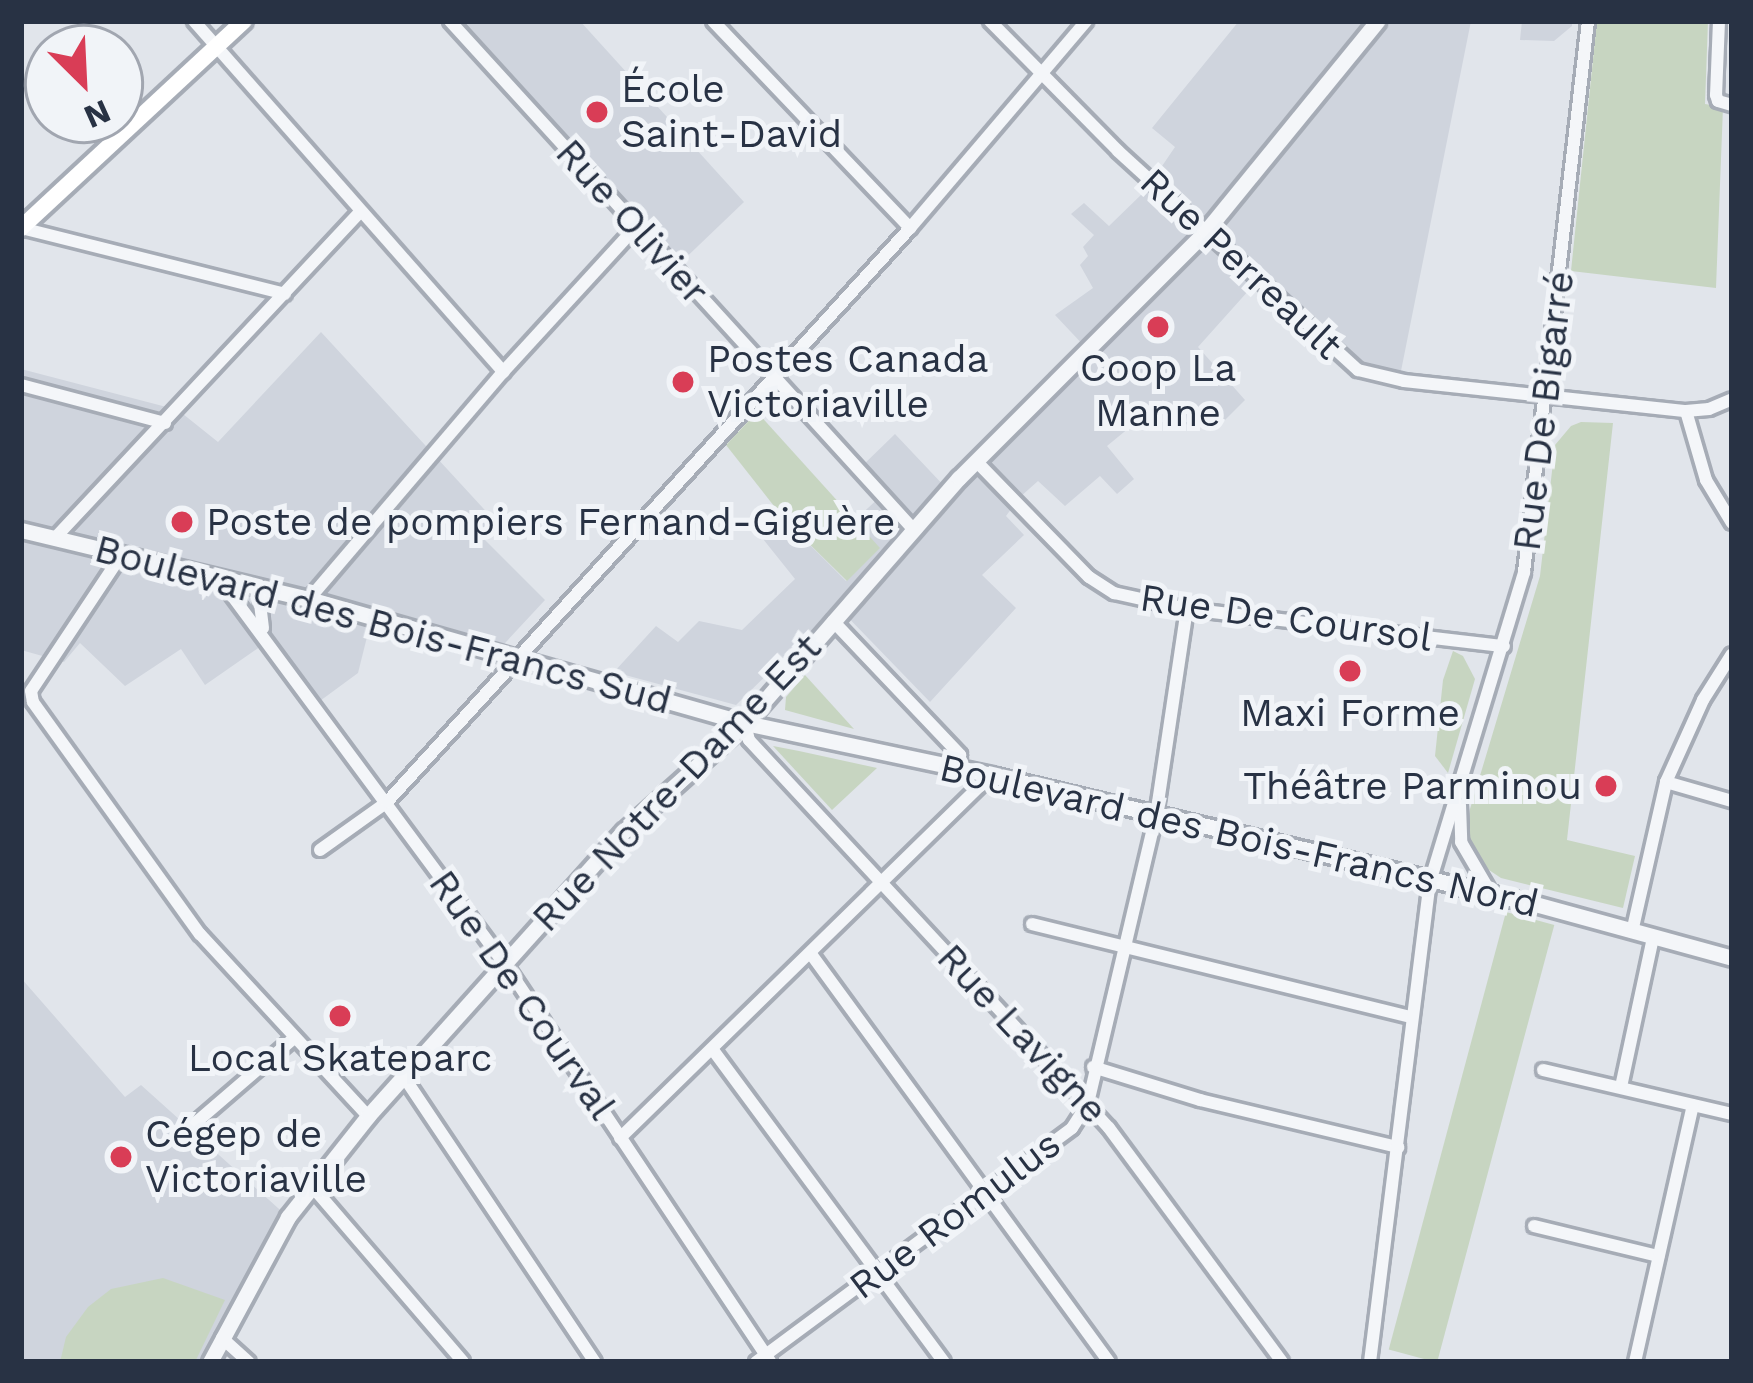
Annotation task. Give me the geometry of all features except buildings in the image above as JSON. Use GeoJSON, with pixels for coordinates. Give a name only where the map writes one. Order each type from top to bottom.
{"type":"FeatureCollection","features":[{"type":"Feature","properties":{"kind":"main road"},"geometry":{"type":"LineString","coordinates":[[21,228],[244,21]]}},
{"type":"Feature","properties":{"kind":"street"},"geometry":{"type":"LineString","coordinates":[[194,21],[503,372]]}},
{"type":"Feature","properties":{"kind":"street","name":"Rue Olivier"},"geometry":{"type":"LineString","coordinates":[[450,21],[913,530]]}},
{"type":"Feature","properties":{"kind":"street"},"geometry":{"type":"LineString","coordinates":[[713,21],[910,228]]}},
{"type":"Feature","properties":{"kind":"street","name":"Rue Perreault"},"geometry":{"type":"LineString","coordinates":[[990,21],[1206,231],[1358,370],[1547,398],[1685,411],[1709,410],[1732,399]]}},
{"type":"Feature","properties":{"kind":"street"},"geometry":{"type":"LineString","coordinates":[[320,850],[387,802],[910,228],[1086,21]]}},
{"type":"Feature","properties":{"kind":"street","name":"Rue Notre-Dame Est"},"geometry":{"type":"LineString","coordinates":[[210,1362],[268,1248],[311,1185],[368,1116],[624,831],[745,723],[976,461],[1206,231],[1377,21]]}},
{"type":"Feature","properties":{"kind":"street","name":"Rue De Bigarré"},"geometry":{"type":"LineString","coordinates":[[1370,1362],[1430,881],[1524,572],[1588,21]]}},
{"type":"Feature","properties":{"kind":"street"},"geometry":{"type":"LineString","coordinates":[[1720,21],[1717,95],[1718,101],[1732,105]]}},
{"type":"Feature","properties":{"kind":"street"},"geometry":{"type":"LineString","coordinates":[[54,538],[361,211]]}},
{"type":"Feature","properties":{"kind":"street"},"geometry":{"type":"LineString","coordinates":[[309,599],[503,372],[636,227]]}},
{"type":"Feature","properties":{"kind":"street"},"geometry":{"type":"LineString","coordinates":[[21,228],[284,294]]}},
{"type":"Feature","properties":{"kind":"street"},"geometry":{"type":"LineString","coordinates":[[21,385],[165,423]]}},
{"type":"Feature","properties":{"kind":"street"},"geometry":{"type":"LineString","coordinates":[[1685,411],[1706,480],[1732,523]]}},
{"type":"Feature","properties":{"kind":"street","name":"Rue De Coursol"},"geometry":{"type":"LineString","coordinates":[[976,461],[1089,577],[1114,593],[1187,608],[1504,646]]}},
{"type":"Feature","properties":{"kind":"street","name":"Boulevard des Bois-Francs Sud"},"geometry":{"type":"LineString","coordinates":[[21,530],[309,599],[745,723]]}},
{"type":"Feature","properties":{"kind":"street"},"geometry":{"type":"LineString","coordinates":[[122,554],[31,691],[40,718],[164,888],[368,1116]]}},
{"type":"Feature","properties":{"kind":"street","name":"Rue De Courval"},"geometry":{"type":"LineString","coordinates":[[218,577],[505,964],[764,1360]]}},
{"type":"Feature","properties":{"kind":"street"},"geometry":{"type":"LineString","coordinates":[[265,635],[260,605],[272,591]]}},
{"type":"Feature","properties":{"kind":"street","name":"Rue Romulus"},"geometry":{"type":"LineString","coordinates":[[764,1360],[1072,1128],[1088,1103],[1156,816],[1187,608]]}},
{"type":"Feature","properties":{"kind":"street"},"geometry":{"type":"LineString","coordinates":[[833,621],[960,754],[960,768]]}},
{"type":"Feature","properties":{"kind":"street"},"geometry":{"type":"LineString","coordinates":[[1632,932],[1666,782],[1703,700],[1732,654]]}},
{"type":"Feature","properties":{"kind":"street","name":"Boulevard des Bois-Francs Nord"},"geometry":{"type":"LineString","coordinates":[[745,723],[991,775],[1732,958]]}},
{"type":"Feature","properties":{"kind":"street","name":"Rue Lavigne"},"geometry":{"type":"LineString","coordinates":[[745,723],[749,740],[1088,1103],[1282,1362]]}},
{"type":"Feature","properties":{"kind":"street"},"geometry":{"type":"LineString","coordinates":[[620,1138],[991,775]]}},
{"type":"Feature","properties":{"kind":"street"},"geometry":{"type":"LineString","coordinates":[[1666,782],[1732,801]]}},
{"type":"Feature","properties":{"kind":"street","name":"Rue De Bigarré"},"geometry":{"type":"LineString","coordinates":[[1460,793],[1461,842],[1493,896]]}},
{"type":"Feature","properties":{"kind":"street"},"geometry":{"type":"LineString","coordinates":[[1032,924],[1412,1017]]}},
{"type":"Feature","properties":{"kind":"street"},"geometry":{"type":"LineString","coordinates":[[1621,1088],[1653,938]]}},
{"type":"Feature","properties":{"kind":"street"},"geometry":{"type":"LineString","coordinates":[[811,954],[1109,1362]]}},
{"type":"Feature","properties":{"kind":"street"},"geometry":{"type":"LineString","coordinates":[[193,1125],[294,1038]]}},
{"type":"Feature","properties":{"kind":"street"},"geometry":{"type":"LineString","coordinates":[[713,1051],[944,1362]]}},
{"type":"Feature","properties":{"kind":"street"},"geometry":{"type":"LineString","coordinates":[[1093,1067],[1200,1100],[1398,1147]]}},
{"type":"Feature","properties":{"kind":"street"},"geometry":{"type":"LineString","coordinates":[[1543,1070],[1732,1114]]}},
{"type":"Feature","properties":{"kind":"street"},"geometry":{"type":"LineString","coordinates":[[404,1078],[595,1362]]}},
{"type":"Feature","properties":{"kind":"street"},"geometry":{"type":"LineString","coordinates":[[1635,1362],[1693,1105]]}},
{"type":"Feature","properties":{"kind":"street"},"geometry":{"type":"LineString","coordinates":[[311,1185],[463,1362]]}},
{"type":"Feature","properties":{"kind":"street"},"geometry":{"type":"LineString","coordinates":[[1534,1226],[1658,1256]]}},
{"type":"Feature","properties":{"kind":"street"},"geometry":{"type":"LineString","coordinates":[[222,1338],[249,1362]]}},
{"type":"Feature","properties":{"kind":"shaded area","name":"École Saint-David"},"geometry":{"type":"Polygon","coordinates":[[[450,21],[580,21],[744,202],[674,269],[450,21]]]}},
{"type":"Feature","properties":{"kind":"shaded area"},"geometry":{"type":"Polygon","coordinates":[[[1239,21],[1471,21],[1401,371],[1358,370],[1258,280],[1198,347],[1245,400],[1219,426],[1210,416],[1193,431],[1163,400],[1107,446],[1134,479],[1117,494],[1100,476],[1065,506],[1038,481],[1020,497],[1006,516],[1024,535],[982,575],[1016,608],[930,702],[837,606],[736,705],[614,672],[656,626],[678,642],[699,621],[742,630],[795,579],[763,539],[785,520],[846,581],[879,548],[854,521],[882,495],[859,469],[895,434],[947,489],[1087,349],[1055,315],[1093,288],[1080,265],[1088,256],[1083,247],[1094,235],[1071,214],[1084,203],[1109,226],[1145,191],[1175,147],[1152,128],[1239,21]]]}},
{"type":"Feature","properties":{"kind":"shaded area"},"geometry":{"type":"Polygon","coordinates":[[[1522,21],[1572,21],[1572,26],[1554,41],[1520,40],[1522,21]]]}},
{"type":"Feature","properties":{"kind":"shaded area"},"geometry":{"type":"Polygon","coordinates":[[[321,332],[494,520],[481,536],[545,600],[492,657],[369,629],[358,673],[309,709],[264,644],[205,685],[181,649],[125,686],[80,643],[64,662],[21,650],[21,369],[178,410],[218,442],[321,332]]]}},
{"type":"Feature","properties":{"kind":"shaded area","name":"Cégep de Victoriaville"},"geometry":{"type":"Polygon","coordinates":[[[21,978],[125,1097],[141,1085],[288,1217],[210,1362],[21,1362],[21,978]]]}},
{"type":"Feature","properties":{"kind":"green space"},"geometry":{"type":"Polygon","coordinates":[[[1597,21],[1708,21],[1705,104],[1723,107],[1716,288],[1571,271],[1597,21]]]}},
{"type":"Feature","properties":{"kind":"green space"},"geometry":{"type":"Polygon","coordinates":[[[757,412],[880,548],[847,581],[785,520],[726,445],[757,412]]]}},
{"type":"Feature","properties":{"kind":"green space"},"geometry":{"type":"Polygon","coordinates":[[[1613,423],[1567,840],[1635,856],[1623,908],[1501,878],[1480,864],[1467,838],[1470,809],[1540,576],[1555,445],[1571,426],[1613,423]]]}},
{"type":"Feature","properties":{"kind":"green space"},"geometry":{"type":"Polygon","coordinates":[[[1453,651],[1463,656],[1475,679],[1448,773],[1435,756],[1443,680],[1453,651]]]}},
{"type":"Feature","properties":{"kind":"green space"},"geometry":{"type":"Polygon","coordinates":[[[805,675],[854,729],[785,710],[786,697],[805,675]]]}},
{"type":"Feature","properties":{"kind":"green space"},"geometry":{"type":"Polygon","coordinates":[[[773,746],[799,751],[877,768],[832,810],[773,746]]]}},
{"type":"Feature","properties":{"kind":"green space"},"geometry":{"type":"Polygon","coordinates":[[[1506,912],[1554,925],[1437,1362],[1389,1350],[1506,912]]]}},
{"type":"Feature","properties":{"kind":"green space"},"geometry":{"type":"Polygon","coordinates":[[[163,1278],[225,1300],[195,1362],[60,1362],[66,1337],[88,1307],[111,1289],[163,1278]]]}},
{"type":"Feature","properties":{"kind":"place","name":"École Saint-David"},"geometry":{"type":"Point","coordinates":[597,112]}},
{"type":"Feature","properties":{"kind":"place","name":"Coop La Manne"},"geometry":{"type":"Point","coordinates":[1158,327]}},
{"type":"Feature","properties":{"kind":"place","name":"Postes Canada Victoriaville"},"geometry":{"type":"Point","coordinates":[683,382]}},
{"type":"Feature","properties":{"kind":"place","name":"Poste de pompiers Fernand-Giguère"},"geometry":{"type":"Point","coordinates":[182,522]}},
{"type":"Feature","properties":{"kind":"place","name":"Maxi Forme"},"geometry":{"type":"Point","coordinates":[1350,671]}},
{"type":"Feature","properties":{"kind":"place","name":"Théâtre Parminou"},"geometry":{"type":"Point","coordinates":[1606,786]}},
{"type":"Feature","properties":{"kind":"place","name":"Local Skateparc"},"geometry":{"type":"Point","coordinates":[340,1016]}},
{"type":"Feature","properties":{"kind":"place","name":"Cégep de Victoriaville"},"geometry":{"type":"Point","coordinates":[121,1157]}}]}
